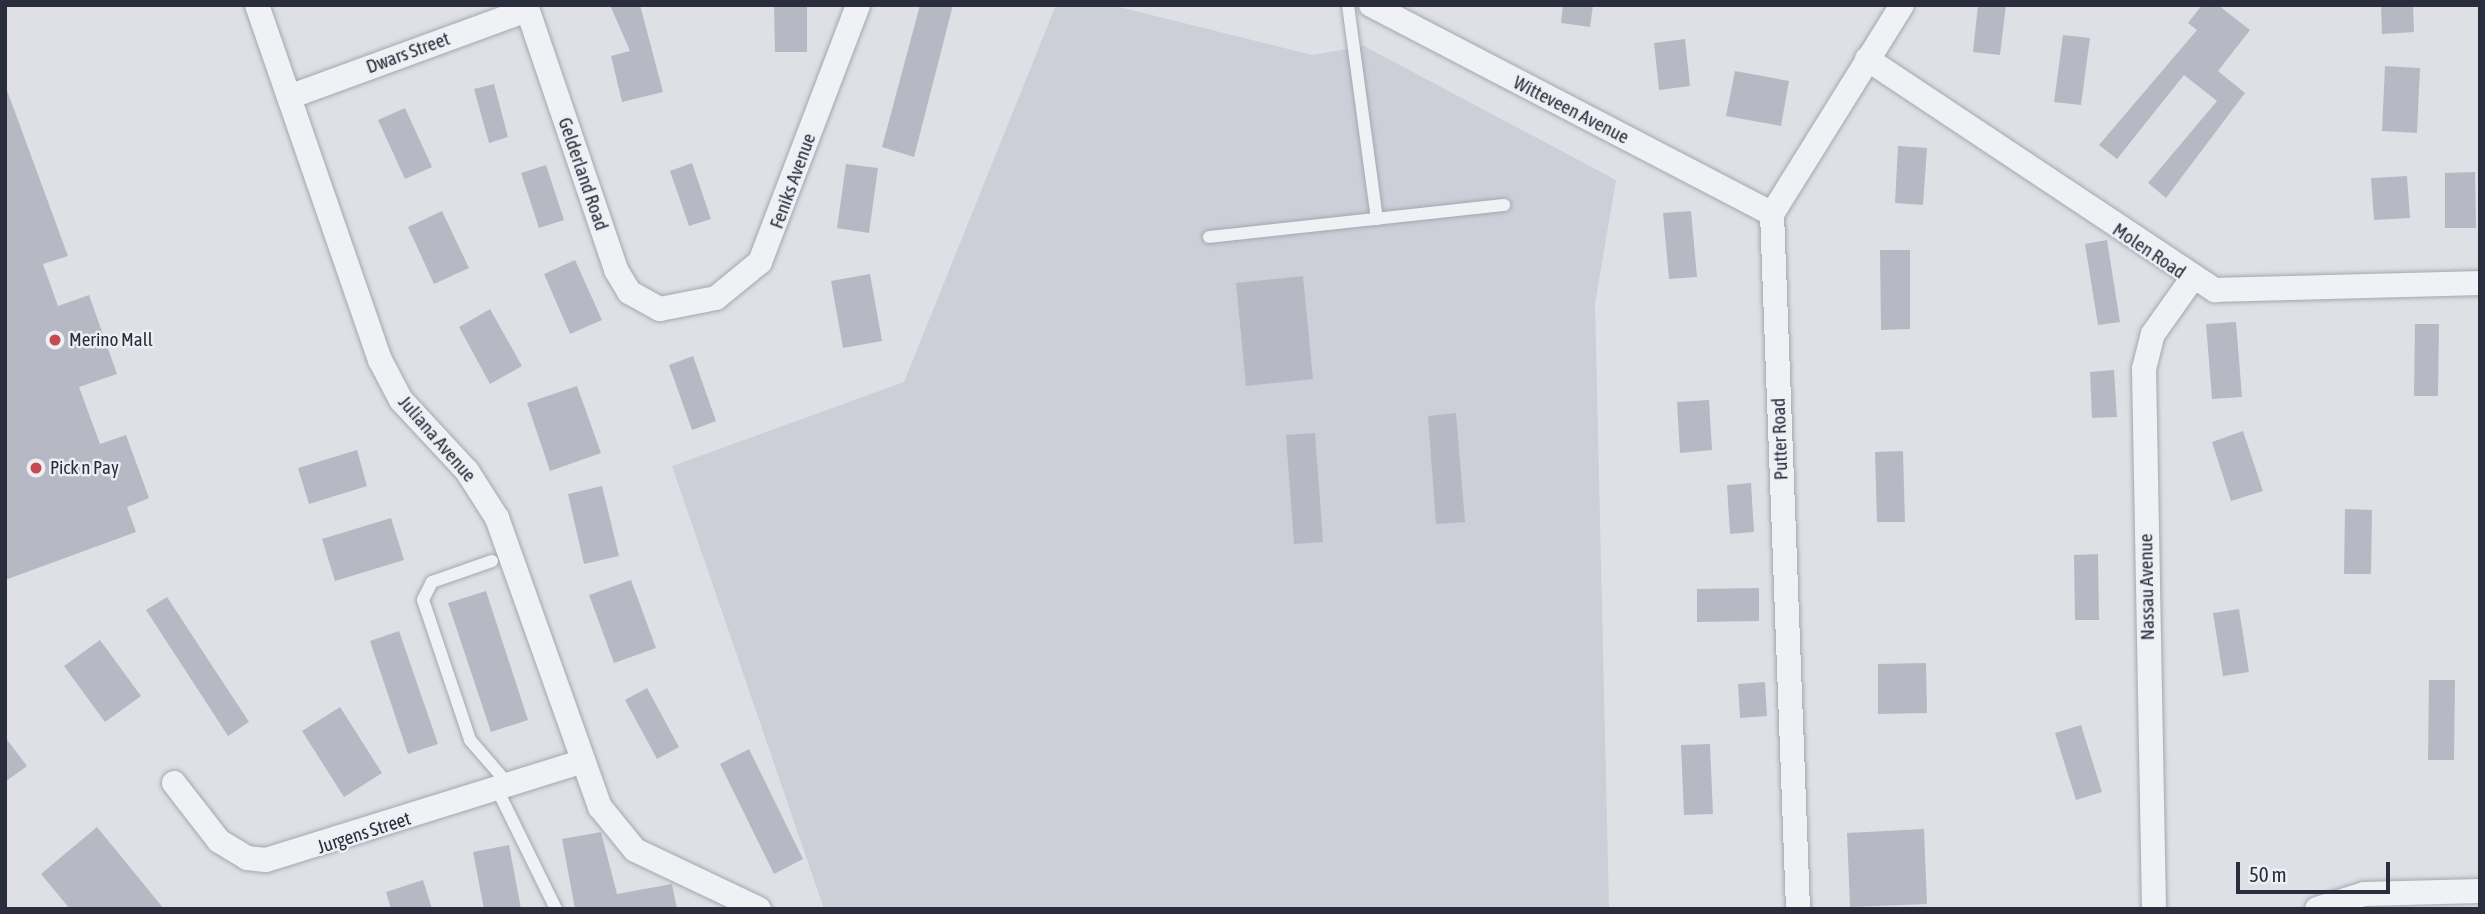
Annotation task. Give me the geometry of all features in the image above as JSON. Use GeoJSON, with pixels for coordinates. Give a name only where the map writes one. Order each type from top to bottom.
{"type":"FeatureCollection","features":[{"type":"Feature","properties":{"kind":"street","name":"Juliana Avenue"},"geometry":{"type":"LineString","coordinates":[[257,5],[380,360],[401,400],[467,471],[497,518],[580,762],[606,817],[635,850],[759,909]]}},
{"type":"Feature","properties":{"kind":"street","name":"Feniks Avenue"},"geometry":{"type":"LineString","coordinates":[[675,309],[731,290],[760,262],[858,5]]}},
{"type":"Feature","properties":{"kind":"street","name":"Witteveen Avenue"},"geometry":{"type":"LineString","coordinates":[[1371,5],[1772,214]]}},
{"type":"Feature","properties":{"kind":"street"},"geometry":{"type":"LineString","coordinates":[[1772,214],[1902,5]]}},
{"type":"Feature","properties":{"kind":"street","name":"Dwars Street"},"geometry":{"type":"LineString","coordinates":[[289,97],[527,8]]}},
{"type":"Feature","properties":{"kind":"street","name":"Gelderland Road"},"geometry":{"type":"LineString","coordinates":[[527,8],[622,281],[645,304],[675,309]]}},
{"type":"Feature","properties":{"kind":"street","name":"Molen Road"},"geometry":{"type":"LineString","coordinates":[[1867,59],[2192,279],[2215,290],[2259,292],[2480,283]]}},
{"type":"Feature","properties":{"kind":"street","name":"Putter Road"},"geometry":{"type":"LineString","coordinates":[[1772,214],[1798,909]]}},
{"type":"Feature","properties":{"kind":"street","name":"Nassau Avenue"},"geometry":{"type":"LineString","coordinates":[[2154,909],[2144,369],[2153,334],[2192,279]]}},
{"type":"Feature","properties":{"kind":"street","name":"Jurgens Street"},"geometry":{"type":"LineString","coordinates":[[174,783],[219,841],[247,858],[267,860],[580,762]]}},
{"type":"Feature","properties":{"kind":"street"},"geometry":{"type":"LineString","coordinates":[[2317,909],[2364,894],[2480,891]]}},
{"type":"Feature","properties":{"kind":"lane"},"geometry":{"type":"LineString","coordinates":[[1348,5],[1377,219]]}},
{"type":"Feature","properties":{"kind":"lane"},"geometry":{"type":"LineString","coordinates":[[1209,237],[1504,205]]}},
{"type":"Feature","properties":{"kind":"lane"},"geometry":{"type":"LineString","coordinates":[[492,561],[432,582],[424,607],[470,740],[503,787],[556,909]]}},
{"type":"Feature","properties":{"kind":"shaded area"},"geometry":{"type":"Polygon","coordinates":[[[1056,5],[1111,5],[1312,55],[1364,46],[1616,180],[1595,304],[1609,909],[824,909],[672,466],[904,382],[1056,5]]]}},
{"type":"Feature","properties":{"kind":"building"},"geometry":{"type":"Polygon","coordinates":[[[610,5],[640,5],[663,92],[622,102],[611,56],[630,51],[610,5]]]}},
{"type":"Feature","properties":{"kind":"building"},"geometry":{"type":"Polygon","coordinates":[[[774,5],[807,5],[807,52],[775,52],[774,5]]]}},
{"type":"Feature","properties":{"kind":"building"},"geometry":{"type":"Polygon","coordinates":[[[920,5],[953,5],[914,157],[882,147],[920,5]]]}},
{"type":"Feature","properties":{"kind":"building"},"geometry":{"type":"Polygon","coordinates":[[[1563,5],[1593,5],[1590,27],[1561,23],[1563,5]]]}},
{"type":"Feature","properties":{"kind":"building"},"geometry":{"type":"Polygon","coordinates":[[[1978,5],[2006,5],[2000,55],[1973,52],[1978,5]]]}},
{"type":"Feature","properties":{"kind":"building"},"geometry":{"type":"Polygon","coordinates":[[[2202,5],[2218,5],[2250,30],[2218,71],[2245,93],[2166,198],[2148,183],[2217,101],[2184,75],[2117,159],[2099,145],[2197,30],[2188,23],[2202,5]]]}},
{"type":"Feature","properties":{"kind":"building"},"geometry":{"type":"Polygon","coordinates":[[[2381,5],[2413,5],[2414,32],[2382,34],[2381,5]]]}},
{"type":"Feature","properties":{"kind":"building"},"geometry":{"type":"Polygon","coordinates":[[[2063,35],[2090,38],[2081,105],[2054,102],[2063,35]]]}},
{"type":"Feature","properties":{"kind":"building"},"geometry":{"type":"Polygon","coordinates":[[[1685,39],[1690,86],[1659,90],[1654,43],[1685,39]]]}},
{"type":"Feature","properties":{"kind":"building"},"geometry":{"type":"Polygon","coordinates":[[[2385,66],[2420,68],[2417,133],[2382,131],[2385,66]]]}},
{"type":"Feature","properties":{"kind":"building"},"geometry":{"type":"Polygon","coordinates":[[[1735,71],[1789,81],[1781,126],[1726,116],[1735,71]]]}},
{"type":"Feature","properties":{"kind":"building"},"geometry":{"type":"Polygon","coordinates":[[[494,84],[508,137],[489,143],[474,89],[494,84]]]}},
{"type":"Feature","properties":{"kind":"building","name":"Merino Mall"},"geometry":{"type":"Polygon","coordinates":[[[5,85],[68,256],[43,264],[58,306],[89,295],[117,374],[79,387],[100,444],[126,435],[149,498],[127,507],[136,532],[5,580],[5,85]]]}},
{"type":"Feature","properties":{"kind":"building"},"geometry":{"type":"Polygon","coordinates":[[[405,108],[432,167],[405,179],[378,120],[405,108]]]}},
{"type":"Feature","properties":{"kind":"building"},"geometry":{"type":"Polygon","coordinates":[[[1898,146],[1927,148],[1923,205],[1895,203],[1898,146]]]}},
{"type":"Feature","properties":{"kind":"building"},"geometry":{"type":"Polygon","coordinates":[[[692,163],[711,219],[689,226],[670,171],[692,163]]]}},
{"type":"Feature","properties":{"kind":"building"},"geometry":{"type":"Polygon","coordinates":[[[846,164],[878,168],[869,233],[837,228],[846,164]]]}},
{"type":"Feature","properties":{"kind":"building"},"geometry":{"type":"Polygon","coordinates":[[[546,165],[564,220],[539,228],[521,173],[546,165]]]}},
{"type":"Feature","properties":{"kind":"building"},"geometry":{"type":"Polygon","coordinates":[[[2475,172],[2476,228],[2445,228],[2445,173],[2475,172]]]}},
{"type":"Feature","properties":{"kind":"building"},"geometry":{"type":"Polygon","coordinates":[[[2407,176],[2410,218],[2374,220],[2371,178],[2407,176]]]}},
{"type":"Feature","properties":{"kind":"building"},"geometry":{"type":"Polygon","coordinates":[[[442,211],[469,268],[434,284],[408,227],[442,211]]]}},
{"type":"Feature","properties":{"kind":"building"},"geometry":{"type":"Polygon","coordinates":[[[1691,211],[1697,277],[1669,279],[1663,213],[1691,211]]]}},
{"type":"Feature","properties":{"kind":"building"},"geometry":{"type":"Polygon","coordinates":[[[2107,240],[2120,322],[2098,325],[2085,244],[2107,240]]]}},
{"type":"Feature","properties":{"kind":"building"},"geometry":{"type":"Polygon","coordinates":[[[1880,250],[1910,250],[1910,329],[1881,330],[1880,250]]]}},
{"type":"Feature","properties":{"kind":"building"},"geometry":{"type":"Polygon","coordinates":[[[575,260],[602,320],[570,334],[544,274],[575,260]]]}},
{"type":"Feature","properties":{"kind":"building"},"geometry":{"type":"Polygon","coordinates":[[[870,274],[882,341],[843,348],[831,281],[870,274]]]}},
{"type":"Feature","properties":{"kind":"building"},"geometry":{"type":"Polygon","coordinates":[[[1303,276],[1313,379],[1246,386],[1236,283],[1303,276]]]}},
{"type":"Feature","properties":{"kind":"building"},"geometry":{"type":"Polygon","coordinates":[[[490,309],[522,366],[490,384],[459,327],[490,309]]]}},
{"type":"Feature","properties":{"kind":"building"},"geometry":{"type":"Polygon","coordinates":[[[2236,322],[2242,397],[2212,399],[2206,324],[2236,322]]]}},
{"type":"Feature","properties":{"kind":"building"},"geometry":{"type":"Polygon","coordinates":[[[2415,324],[2439,324],[2438,396],[2414,396],[2415,324]]]}},
{"type":"Feature","properties":{"kind":"building"},"geometry":{"type":"Polygon","coordinates":[[[693,356],[716,421],[692,430],[669,365],[693,356]]]}},
{"type":"Feature","properties":{"kind":"building"},"geometry":{"type":"Polygon","coordinates":[[[2114,370],[2117,417],[2092,418],[2090,372],[2114,370]]]}},
{"type":"Feature","properties":{"kind":"building"},"geometry":{"type":"Polygon","coordinates":[[[577,386],[601,453],[550,471],[527,403],[577,386]]]}},
{"type":"Feature","properties":{"kind":"building"},"geometry":{"type":"Polygon","coordinates":[[[1709,400],[1712,450],[1680,453],[1677,402],[1709,400]]]}},
{"type":"Feature","properties":{"kind":"building"},"geometry":{"type":"Polygon","coordinates":[[[1456,413],[1465,522],[1436,524],[1428,416],[1456,413]]]}},
{"type":"Feature","properties":{"kind":"building"},"geometry":{"type":"Polygon","coordinates":[[[2243,431],[2263,491],[2231,501],[2212,442],[2243,431]]]}},
{"type":"Feature","properties":{"kind":"building"},"geometry":{"type":"Polygon","coordinates":[[[1315,433],[1323,542],[1294,544],[1286,435],[1315,433]]]}},
{"type":"Feature","properties":{"kind":"building"},"geometry":{"type":"Polygon","coordinates":[[[357,450],[367,486],[309,504],[298,468],[357,450]]]}},
{"type":"Feature","properties":{"kind":"building"},"geometry":{"type":"Polygon","coordinates":[[[1903,451],[1905,522],[1877,522],[1875,452],[1903,451]]]}},
{"type":"Feature","properties":{"kind":"building"},"geometry":{"type":"Polygon","coordinates":[[[1751,483],[1754,532],[1730,534],[1727,485],[1751,483]]]}},
{"type":"Feature","properties":{"kind":"building"},"geometry":{"type":"Polygon","coordinates":[[[602,486],[619,556],[584,564],[568,494],[602,486]]]}},
{"type":"Feature","properties":{"kind":"building"},"geometry":{"type":"Polygon","coordinates":[[[2345,509],[2372,510],[2371,574],[2344,574],[2345,509]]]}},
{"type":"Feature","properties":{"kind":"building"},"geometry":{"type":"Polygon","coordinates":[[[391,518],[404,560],[335,581],[322,539],[391,518]]]}},
{"type":"Feature","properties":{"kind":"building"},"geometry":{"type":"Polygon","coordinates":[[[2098,554],[2099,620],[2075,620],[2074,555],[2098,554]]]}},
{"type":"Feature","properties":{"kind":"building"},"geometry":{"type":"Polygon","coordinates":[[[631,580],[656,648],[614,663],[589,595],[631,580]]]}},
{"type":"Feature","properties":{"kind":"building"},"geometry":{"type":"Polygon","coordinates":[[[1759,588],[1759,621],[1697,622],[1697,589],[1759,588]]]}},
{"type":"Feature","properties":{"kind":"building"},"geometry":{"type":"Polygon","coordinates":[[[486,591],[528,720],[491,732],[448,603],[486,591]]]}},
{"type":"Feature","properties":{"kind":"building"},"geometry":{"type":"Polygon","coordinates":[[[167,597],[249,722],[228,736],[146,610],[167,597]]]}},
{"type":"Feature","properties":{"kind":"building"},"geometry":{"type":"Polygon","coordinates":[[[2239,609],[2249,672],[2223,676],[2213,613],[2239,609]]]}},
{"type":"Feature","properties":{"kind":"building"},"geometry":{"type":"Polygon","coordinates":[[[399,631],[438,744],[408,754],[370,641],[399,631]]]}},
{"type":"Feature","properties":{"kind":"building"},"geometry":{"type":"Polygon","coordinates":[[[100,640],[141,696],[105,722],[64,666],[100,640]]]}},
{"type":"Feature","properties":{"kind":"building"},"geometry":{"type":"Polygon","coordinates":[[[1926,663],[1927,713],[1878,714],[1878,664],[1926,663]]]}},
{"type":"Feature","properties":{"kind":"building"},"geometry":{"type":"Polygon","coordinates":[[[2429,680],[2455,680],[2454,760],[2428,760],[2429,680]]]}},
{"type":"Feature","properties":{"kind":"building"},"geometry":{"type":"Polygon","coordinates":[[[1765,682],[1767,716],[1740,718],[1738,684],[1765,682]]]}},
{"type":"Feature","properties":{"kind":"building"},"geometry":{"type":"Polygon","coordinates":[[[647,688],[679,747],[657,759],[625,700],[647,688]]]}},
{"type":"Feature","properties":{"kind":"building"},"geometry":{"type":"Polygon","coordinates":[[[340,707],[382,773],[344,797],[302,731],[340,707]]]}},
{"type":"Feature","properties":{"kind":"building"},"geometry":{"type":"Polygon","coordinates":[[[2081,725],[2102,792],[2076,800],[2055,733],[2081,725]]]}},
{"type":"Feature","properties":{"kind":"building"},"geometry":{"type":"Polygon","coordinates":[[[5,737],[27,766],[5,782],[5,737]]]}},
{"type":"Feature","properties":{"kind":"building"},"geometry":{"type":"Polygon","coordinates":[[[1710,744],[1713,814],[1684,815],[1681,745],[1710,744]]]}},
{"type":"Feature","properties":{"kind":"building"},"geometry":{"type":"Polygon","coordinates":[[[749,749],[803,859],[774,874],[720,764],[749,749]]]}},
{"type":"Feature","properties":{"kind":"building"},"geometry":{"type":"Polygon","coordinates":[[[97,827],[164,909],[70,909],[41,874],[97,827]]]}},
{"type":"Feature","properties":{"kind":"building"},"geometry":{"type":"Polygon","coordinates":[[[1924,829],[1927,904],[1850,907],[1847,833],[1924,829]]]}},
{"type":"Feature","properties":{"kind":"building"},"geometry":{"type":"Polygon","coordinates":[[[601,832],[617,894],[672,884],[677,909],[575,909],[562,839],[601,832]]]}},
{"type":"Feature","properties":{"kind":"building"},"geometry":{"type":"Polygon","coordinates":[[[509,845],[521,909],[484,909],[473,852],[509,845]]]}},
{"type":"Feature","properties":{"kind":"building"},"geometry":{"type":"Polygon","coordinates":[[[423,880],[432,909],[391,909],[386,892],[423,880]]]}},
{"type":"Feature","properties":{"kind":"place","name":"Merino Mall"},"geometry":{"type":"Point","coordinates":[55,340]}},
{"type":"Feature","properties":{"kind":"place","name":"Pick n Pay"},"geometry":{"type":"Point","coordinates":[36,468]}}]}
